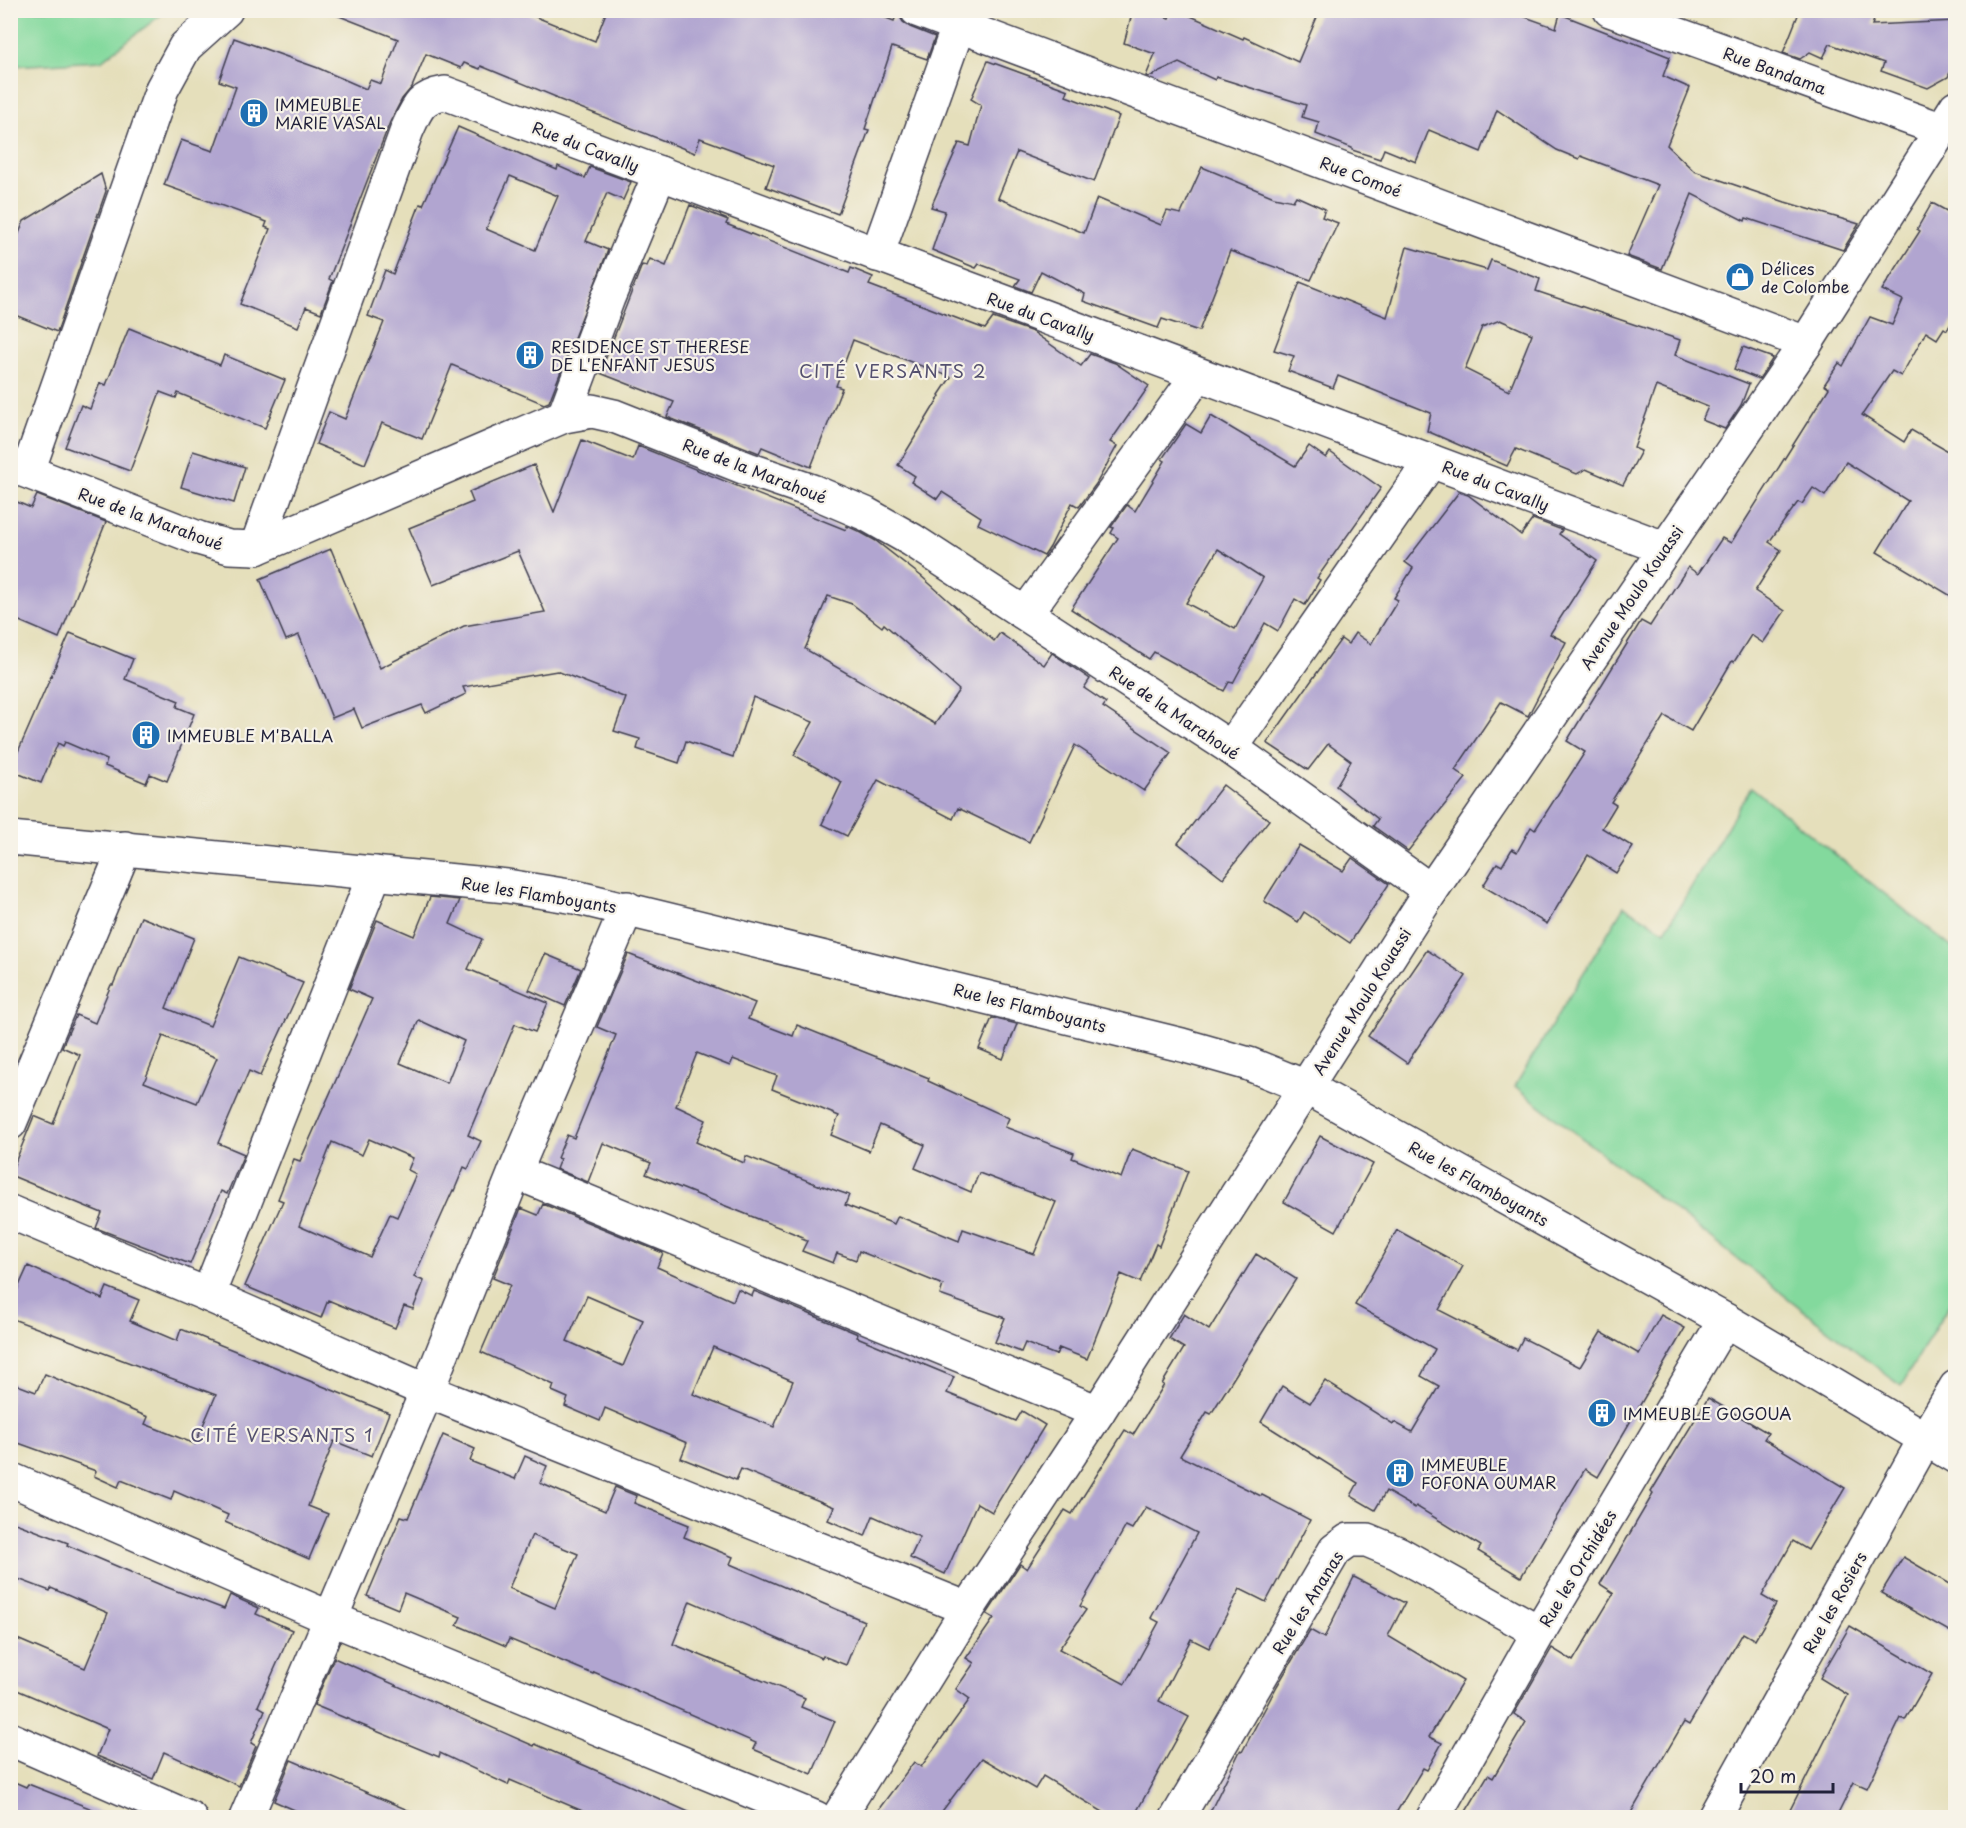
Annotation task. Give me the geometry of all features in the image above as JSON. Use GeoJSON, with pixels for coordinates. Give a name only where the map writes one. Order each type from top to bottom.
{"type":"FeatureCollection","features":[{"type":"Feature","properties":{"kind":"street"},"geometry":{"type":"LineString","coordinates":[[19,468],[162,89],[185,47],[226,10]]}},
{"type":"Feature","properties":{"kind":"street","name":"Rue Comoé"},"geometry":{"type":"LineString","coordinates":[[917,10],[961,18],[1806,343]]}},
{"type":"Feature","properties":{"kind":"street","name":"Rue Bandama"},"geometry":{"type":"LineString","coordinates":[[1610,10],[1948,118]]}},
{"type":"Feature","properties":{"kind":"street"},"geometry":{"type":"LineString","coordinates":[[877,255],[961,18]]}},
{"type":"Feature","properties":{"kind":"street","name":"Rue du Cavally"},"geometry":{"type":"LineString","coordinates":[[256,548],[407,130],[420,105],[430,95],[445,93],[1664,548]]}},
{"type":"Feature","properties":{"kind":"street","name":"Avenue Moulo Kouassi"},"geometry":{"type":"LineString","coordinates":[[838,1818],[968,1610],[1098,1412],[1431,891],[1806,343],[1948,118]]}},
{"type":"Feature","properties":{"kind":"street"},"geometry":{"type":"LineString","coordinates":[[564,416],[608,298],[660,173]]}},
{"type":"Feature","properties":{"kind":"street"},"geometry":{"type":"LineString","coordinates":[[1026,613],[1198,375]]}},
{"type":"Feature","properties":{"kind":"street","name":"Rue de la Marahoué"},"geometry":{"type":"LineString","coordinates":[[19,468],[198,538],[229,547],[256,548],[564,416],[592,411],[614,416],[748,469],[812,491],[866,514],[921,545],[1231,748],[1431,891]]}},
{"type":"Feature","properties":{"kind":"street"},"geometry":{"type":"LineString","coordinates":[[1231,748],[1431,461]]}},
{"type":"Feature","properties":{"kind":"street","name":"Rue les Flamboyants"},"geometry":{"type":"LineString","coordinates":[[10,838],[507,886],[575,897],[1182,1045],[1250,1064],[1306,1087],[1725,1320],[1956,1457]]}},
{"type":"Feature","properties":{"kind":"street"},"geometry":{"type":"LineString","coordinates":[[10,1122],[125,848]]}},
{"type":"Feature","properties":{"kind":"street"},"geometry":{"type":"LineString","coordinates":[[208,1295],[375,873]]}},
{"type":"Feature","properties":{"kind":"street"},"geometry":{"type":"LineString","coordinates":[[246,1818],[427,1391],[515,1172],[627,908]]}},
{"type":"Feature","properties":{"kind":"street"},"geometry":{"type":"LineString","coordinates":[[515,1172],[1098,1412]]}},
{"type":"Feature","properties":{"kind":"street"},"geometry":{"type":"LineString","coordinates":[[10,1212],[208,1295],[427,1391],[968,1610]]}},
{"type":"Feature","properties":{"kind":"street","name":"Rue les Orchidées"},"geometry":{"type":"LineString","coordinates":[[1433,1818],[1539,1632],[1725,1320]]}},
{"type":"Feature","properties":{"kind":"street","name":"Rue les Rosiers"},"geometry":{"type":"LineString","coordinates":[[1714,1818],[1924,1439],[1956,1387]]}},
{"type":"Feature","properties":{"kind":"street"},"geometry":{"type":"LineString","coordinates":[[10,1479],[330,1618],[816,1818]]}},
{"type":"Feature","properties":{"kind":"street","name":"Rue les Ananas"},"geometry":{"type":"LineString","coordinates":[[1178,1818],[1335,1550],[1349,1540],[1367,1540],[1398,1553],[1539,1632]]}},
{"type":"Feature","properties":{"kind":"street"},"geometry":{"type":"LineString","coordinates":[[10,1739],[190,1818]]}},
{"type":"Feature","properties":{"kind":"green space"},"geometry":{"type":"Polygon","coordinates":[[[11,10],[166,11],[101,61],[11,66],[11,10]]]}},
{"type":"Feature","properties":{"kind":"green space"},"geometry":{"type":"Polygon","coordinates":[[[1751,787],[1955,950],[1955,1295],[1901,1386],[1515,1086],[1624,906],[1665,931],[1751,787]]]}},
{"type":"Feature","properties":{"kind":"building"},"geometry":{"type":"Polygon","coordinates":[[[329,10],[519,10],[595,41],[607,10],[865,10],[894,21],[896,16],[900,17],[910,27],[935,37],[927,59],[892,47],[865,129],[869,130],[838,214],[766,187],[774,165],[700,138],[695,153],[481,66],[480,69],[464,63],[461,68],[426,54],[412,87],[402,99],[390,122],[329,279],[333,281],[321,313],[306,307],[298,327],[240,304],[270,229],[265,227],[267,222],[164,185],[181,140],[213,151],[236,87],[219,81],[234,38],[318,68],[366,89],[370,80],[381,84],[398,39],[329,12],[329,10]]]}},
{"type":"Feature","properties":{"kind":"building"},"geometry":{"type":"Polygon","coordinates":[[[1133,10],[1147,10],[1169,18],[1172,10],[1177,10],[1298,62],[1320,10],[1506,10],[1556,28],[1560,14],[1670,57],[1663,76],[1690,88],[1667,145],[1694,171],[1859,224],[1843,250],[1746,218],[1745,221],[1692,194],[1662,269],[1627,256],[1658,185],[1581,156],[1579,159],[1557,150],[1497,110],[1481,152],[1429,130],[1416,162],[1384,149],[1380,159],[1352,150],[1352,148],[1316,134],[1319,122],[1302,117],[1306,105],[1216,77],[1215,80],[1179,63],[1149,77],[1146,76],[1155,54],[1124,43],[1133,10]]]}},
{"type":"Feature","properties":{"kind":"building"},"geometry":{"type":"Polygon","coordinates":[[[1800,10],[1878,10],[1872,25],[1956,21],[1956,58],[1948,77],[1928,88],[1881,71],[1884,63],[1830,44],[1823,58],[1810,52],[1800,59],[1783,53],[1800,10]]]}},
{"type":"Feature","properties":{"kind":"building"},"geometry":{"type":"Polygon","coordinates":[[[988,61],[1068,90],[1066,96],[1119,116],[1094,182],[1017,152],[998,198],[1084,233],[1097,198],[1161,225],[1167,211],[1181,214],[1202,167],[1274,197],[1293,201],[1296,196],[1325,209],[1322,217],[1338,223],[1311,280],[1230,251],[1199,331],[1162,319],[1158,328],[1083,301],[1085,294],[1041,271],[1031,292],[1015,286],[1020,279],[979,264],[976,268],[932,250],[945,211],[931,207],[959,143],[970,146],[981,105],[971,99],[988,61]]]}},
{"type":"Feature","properties":{"kind":"building"},"geometry":{"type":"Polygon","coordinates":[[[458,127],[557,170],[558,166],[585,178],[590,167],[631,182],[623,200],[607,193],[586,241],[608,250],[549,402],[544,404],[452,365],[422,439],[382,423],[365,464],[316,444],[329,412],[345,419],[384,322],[368,316],[385,270],[393,274],[420,204],[423,205],[458,127]],[[510,176],[486,229],[535,250],[558,196],[510,176]]]}},
{"type":"Feature","properties":{"kind":"building"},"geometry":{"type":"Polygon","coordinates":[[[101,174],[106,191],[57,332],[10,313],[10,256],[24,221],[101,174]]]}},
{"type":"Feature","properties":{"kind":"building"},"geometry":{"type":"Polygon","coordinates":[[[1932,203],[1956,216],[1956,316],[1947,330],[1944,328],[1937,339],[1926,332],[1901,376],[1892,371],[1862,415],[1904,442],[1911,430],[1956,456],[1956,599],[1877,552],[1908,501],[1846,462],[1825,496],[1813,488],[1802,504],[1798,502],[1769,542],[1781,550],[1755,591],[1785,611],[1763,643],[1751,635],[1734,662],[1732,661],[1691,731],[1665,716],[1611,802],[1616,805],[1602,828],[1633,847],[1616,873],[1588,855],[1547,924],[1483,886],[1497,863],[1502,866],[1512,849],[1517,852],[1531,827],[1535,830],[1585,752],[1567,741],[1641,621],[1650,626],[1688,567],[1698,574],[1722,538],[1731,543],[1829,388],[1824,385],[1839,363],[1843,366],[1870,317],[1892,325],[1903,300],[1882,290],[1920,231],[1917,229],[1932,203]]]}},
{"type":"Feature","properties":{"kind":"building"},"geometry":{"type":"Polygon","coordinates":[[[690,205],[728,220],[726,224],[849,273],[851,268],[873,277],[869,285],[985,329],[993,318],[1033,332],[1081,366],[1090,354],[1115,363],[1149,386],[1110,442],[1117,446],[1096,484],[1079,507],[1072,503],[1044,556],[978,524],[981,517],[942,492],[937,499],[911,482],[915,476],[898,465],[951,377],[853,340],[836,386],[842,388],[811,467],[762,447],[759,453],[667,417],[674,402],[600,373],[642,265],[647,266],[650,259],[666,266],[690,205]]]}},
{"type":"Feature","properties":{"kind":"building"},"geometry":{"type":"Polygon","coordinates":[[[1407,247],[1487,270],[1491,260],[1540,279],[1536,291],[1680,340],[1675,355],[1749,384],[1741,405],[1725,429],[1702,420],[1708,407],[1656,386],[1634,448],[1641,451],[1623,485],[1586,469],[1577,474],[1516,449],[1507,466],[1427,431],[1431,413],[1338,376],[1333,388],[1288,371],[1294,356],[1274,350],[1300,282],[1387,317],[1407,247]],[[1500,320],[1482,327],[1465,369],[1509,391],[1532,334],[1500,320]]]}},
{"type":"Feature","properties":{"kind":"building"},"geometry":{"type":"Polygon","coordinates":[[[129,328],[220,365],[224,355],[285,380],[265,428],[178,393],[176,398],[160,392],[130,471],[65,447],[81,405],[90,409],[100,383],[106,385],[129,328]]]}},
{"type":"Feature","properties":{"kind":"building"},"geometry":{"type":"Polygon","coordinates":[[[1743,347],[1773,358],[1759,379],[1734,369],[1743,347]]]}},
{"type":"Feature","properties":{"kind":"building"},"geometry":{"type":"Polygon","coordinates":[[[1211,416],[1295,466],[1309,446],[1326,458],[1330,452],[1381,488],[1317,578],[1320,580],[1305,605],[1295,599],[1278,631],[1265,623],[1233,683],[1229,682],[1224,691],[1154,652],[1149,659],[1071,609],[1118,538],[1111,533],[1114,528],[1111,527],[1127,505],[1135,511],[1165,461],[1162,459],[1186,424],[1201,433],[1211,416]],[[1218,549],[1186,603],[1235,629],[1263,578],[1218,549]]]}},
{"type":"Feature","properties":{"kind":"building"},"geometry":{"type":"Polygon","coordinates":[[[582,440],[633,460],[638,446],[846,530],[847,526],[876,541],[921,576],[994,641],[1000,633],[1044,665],[1052,653],[1090,679],[1084,688],[1106,703],[1103,707],[1171,753],[1144,791],[1075,745],[1029,842],[958,808],[953,819],[878,780],[847,836],[822,824],[842,782],[794,755],[813,722],[753,697],[733,757],[686,741],[679,763],[637,749],[640,739],[614,731],[626,698],[557,671],[463,687],[466,694],[426,713],[422,705],[362,728],[354,709],[332,718],[299,635],[286,640],[260,579],[331,549],[380,668],[464,626],[545,612],[518,551],[433,585],[409,528],[473,502],[469,492],[534,465],[554,512],[582,440]],[[828,596],[805,649],[935,724],[959,690],[884,624],[882,627],[852,604],[828,596]]]}},
{"type":"Feature","properties":{"kind":"building"},"geometry":{"type":"Polygon","coordinates":[[[193,451],[245,467],[234,503],[181,487],[193,451]]]}},
{"type":"Feature","properties":{"kind":"building"},"geometry":{"type":"Polygon","coordinates":[[[1459,492],[1468,495],[1521,535],[1533,519],[1562,530],[1559,534],[1597,561],[1550,634],[1566,642],[1528,716],[1501,702],[1455,770],[1466,778],[1408,851],[1373,826],[1378,819],[1336,786],[1351,761],[1328,744],[1308,770],[1267,743],[1341,639],[1348,644],[1355,633],[1371,644],[1398,600],[1394,598],[1413,568],[1405,562],[1459,492]]]}},
{"type":"Feature","properties":{"kind":"building"},"geometry":{"type":"Polygon","coordinates":[[[37,495],[106,522],[59,638],[10,617],[10,499],[31,508],[37,495]]]}},
{"type":"Feature","properties":{"kind":"building"},"geometry":{"type":"Polygon","coordinates":[[[70,633],[133,659],[125,679],[179,701],[177,707],[194,714],[167,781],[150,774],[146,783],[105,766],[107,760],[65,742],[63,746],[58,743],[41,783],[10,770],[70,633]]]}},
{"type":"Feature","properties":{"kind":"building"},"geometry":{"type":"Polygon","coordinates":[[[1223,785],[1269,820],[1223,878],[1178,843],[1223,785]]]}},
{"type":"Feature","properties":{"kind":"building"},"geometry":{"type":"Polygon","coordinates":[[[1299,845],[1343,871],[1352,858],[1389,884],[1350,943],[1304,912],[1298,922],[1264,901],[1299,845]]]}},
{"type":"Feature","properties":{"kind":"building"},"geometry":{"type":"Polygon","coordinates":[[[430,897],[460,900],[450,924],[482,939],[468,969],[548,1003],[535,1032],[515,1024],[468,1135],[481,1141],[468,1169],[464,1167],[414,1277],[424,1281],[413,1309],[404,1306],[395,1328],[328,1300],[321,1318],[245,1286],[283,1201],[278,1199],[294,1159],[300,1161],[372,999],[349,989],[377,920],[414,936],[430,897]],[[419,1020],[400,1063],[447,1083],[464,1041],[419,1020]],[[369,1139],[362,1155],[332,1142],[299,1226],[370,1257],[390,1214],[397,1217],[416,1174],[408,1170],[413,1158],[369,1139]]]}},
{"type":"Feature","properties":{"kind":"building"},"geometry":{"type":"Polygon","coordinates":[[[141,917],[194,938],[166,1008],[210,1026],[239,957],[303,983],[260,1076],[249,1071],[218,1143],[244,1154],[227,1194],[221,1191],[190,1264],[96,1228],[102,1213],[10,1175],[34,1116],[53,1124],[80,1055],[62,1047],[76,1015],[95,1023],[111,985],[113,985],[141,917]],[[163,1036],[144,1082],[197,1103],[217,1058],[163,1036]]]}},
{"type":"Feature","properties":{"kind":"building"},"geometry":{"type":"Polygon","coordinates":[[[1427,950],[1466,976],[1407,1063],[1368,1036],[1427,950]]]}},
{"type":"Feature","properties":{"kind":"building"},"geometry":{"type":"Polygon","coordinates":[[[545,954],[581,969],[565,1006],[529,990],[545,954]]]}},
{"type":"Feature","properties":{"kind":"building"},"geometry":{"type":"Polygon","coordinates":[[[628,954],[755,1003],[748,1019],[793,1036],[797,1025],[929,1078],[928,1081],[1009,1118],[1005,1127],[1074,1153],[1072,1158],[1121,1178],[1132,1149],[1188,1171],[1159,1246],[1156,1244],[1140,1282],[1121,1274],[1087,1359],[1059,1348],[1056,1355],[1025,1343],[1021,1352],[995,1342],[1005,1318],[940,1295],[943,1285],[859,1251],[856,1260],[837,1253],[833,1263],[802,1251],[807,1241],[802,1239],[803,1237],[646,1174],[651,1163],[603,1143],[588,1182],[556,1169],[560,1159],[557,1158],[567,1135],[574,1138],[616,1035],[597,1027],[628,954]],[[697,1053],[676,1106],[706,1120],[696,1142],[744,1163],[746,1156],[849,1195],[845,1205],[894,1224],[898,1216],[959,1241],[963,1229],[1034,1254],[1056,1202],[979,1173],[971,1192],[915,1168],[925,1145],[880,1125],[869,1151],[831,1135],[839,1116],[772,1089],[777,1076],[733,1059],[730,1066],[697,1053]]]}},
{"type":"Feature","properties":{"kind":"building"},"geometry":{"type":"Polygon","coordinates":[[[992,1018],[1017,1024],[1003,1059],[979,1049],[992,1018]]]}},
{"type":"Feature","properties":{"kind":"building"},"geometry":{"type":"Polygon","coordinates":[[[1320,1136],[1373,1164],[1336,1231],[1284,1202],[1320,1136]]]}},
{"type":"Feature","properties":{"kind":"building"},"geometry":{"type":"Polygon","coordinates":[[[543,1204],[663,1253],[657,1267],[733,1301],[738,1289],[752,1296],[754,1291],[954,1377],[947,1393],[1016,1421],[1022,1411],[1045,1425],[992,1512],[977,1503],[945,1574],[910,1558],[920,1537],[873,1516],[865,1536],[828,1520],[834,1507],[741,1469],[736,1480],[681,1458],[687,1443],[605,1408],[600,1421],[565,1406],[568,1398],[552,1391],[554,1385],[481,1352],[510,1285],[493,1278],[521,1208],[538,1215],[543,1204]],[[587,1296],[567,1341],[623,1366],[643,1320],[587,1296]],[[713,1347],[693,1394],[774,1427],[793,1381],[713,1347]]]}},
{"type":"Feature","properties":{"kind":"building"},"geometry":{"type":"Polygon","coordinates":[[[1397,1230],[1463,1266],[1439,1310],[1517,1350],[1523,1338],[1580,1367],[1601,1332],[1639,1354],[1661,1315],[1685,1328],[1598,1477],[1585,1469],[1521,1577],[1478,1551],[1481,1546],[1416,1506],[1415,1508],[1386,1491],[1375,1510],[1351,1496],[1358,1483],[1261,1422],[1282,1386],[1310,1403],[1325,1381],[1393,1424],[1394,1422],[1412,1432],[1439,1386],[1421,1376],[1435,1349],[1355,1305],[1397,1230]]]}},
{"type":"Feature","properties":{"kind":"building"},"geometry":{"type":"Polygon","coordinates":[[[1256,1254],[1296,1279],[1211,1414],[1207,1412],[1180,1456],[1310,1520],[1266,1602],[1240,1589],[1209,1648],[1191,1639],[1159,1701],[1189,1717],[1133,1818],[1113,1818],[1043,1776],[1035,1789],[982,1758],[937,1818],[872,1818],[914,1762],[921,1767],[970,1699],[956,1689],[974,1663],[966,1658],[994,1618],[987,1614],[1020,1564],[1027,1569],[1065,1510],[1072,1514],[1125,1430],[1133,1435],[1184,1348],[1169,1339],[1184,1314],[1209,1330],[1256,1254]],[[1146,1507],[1132,1529],[1126,1526],[1080,1606],[1086,1610],[1059,1649],[1125,1684],[1159,1622],[1151,1618],[1197,1533],[1146,1507]]]}},
{"type":"Feature","properties":{"kind":"building"},"geometry":{"type":"Polygon","coordinates":[[[28,1266],[102,1299],[107,1287],[139,1300],[130,1321],[177,1341],[181,1329],[389,1413],[372,1456],[334,1441],[308,1506],[328,1514],[309,1559],[225,1522],[228,1515],[174,1491],[171,1500],[121,1480],[118,1487],[94,1476],[96,1471],[10,1440],[10,1382],[36,1392],[45,1374],[148,1417],[145,1424],[195,1444],[216,1395],[10,1318],[10,1306],[28,1266]]]}},
{"type":"Feature","properties":{"kind":"building"},"geometry":{"type":"Polygon","coordinates":[[[1708,1398],[1768,1433],[1764,1439],[1845,1488],[1808,1550],[1793,1541],[1762,1596],[1776,1604],[1755,1640],[1743,1633],[1689,1725],[1684,1722],[1628,1818],[1462,1818],[1488,1775],[1493,1778],[1526,1722],[1514,1714],[1552,1648],[1573,1661],[1614,1593],[1600,1584],[1653,1494],[1651,1492],[1708,1398]]]}},
{"type":"Feature","properties":{"kind":"building"},"geometry":{"type":"Polygon","coordinates":[[[443,1435],[475,1449],[470,1461],[515,1479],[525,1456],[547,1466],[540,1483],[605,1511],[615,1487],[637,1496],[634,1503],[689,1525],[684,1537],[733,1557],[730,1564],[864,1621],[846,1665],[823,1656],[822,1658],[690,1601],[673,1644],[805,1698],[801,1707],[835,1721],[812,1774],[753,1749],[756,1743],[594,1672],[593,1674],[509,1639],[506,1646],[457,1625],[461,1617],[404,1593],[398,1609],[367,1596],[401,1516],[408,1518],[443,1435]],[[532,1535],[509,1588],[555,1608],[578,1554],[532,1535]]]}},
{"type":"Feature","properties":{"kind":"building"},"geometry":{"type":"Polygon","coordinates":[[[10,1521],[224,1609],[230,1595],[259,1608],[256,1614],[292,1630],[258,1706],[265,1710],[251,1743],[256,1746],[239,1786],[164,1752],[153,1779],[97,1756],[108,1729],[10,1687],[10,1636],[85,1668],[108,1613],[51,1588],[50,1591],[10,1576],[10,1521]]]}},
{"type":"Feature","properties":{"kind":"building"},"geometry":{"type":"Polygon","coordinates":[[[1903,1557],[1956,1588],[1956,1635],[1881,1593],[1903,1557]]]}},
{"type":"Feature","properties":{"kind":"building"},"geometry":{"type":"Polygon","coordinates":[[[1354,1577],[1405,1603],[1388,1636],[1463,1681],[1429,1737],[1442,1743],[1427,1770],[1423,1768],[1393,1818],[1207,1818],[1240,1751],[1242,1752],[1310,1630],[1324,1638],[1354,1577]]]}},
{"type":"Feature","properties":{"kind":"building"},"geometry":{"type":"Polygon","coordinates":[[[1850,1626],[1932,1674],[1905,1720],[1901,1718],[1867,1788],[1854,1782],[1836,1818],[1786,1818],[1848,1695],[1820,1678],[1850,1626]]]}},
{"type":"Feature","properties":{"kind":"building"},"geometry":{"type":"Polygon","coordinates":[[[334,1658],[702,1818],[599,1818],[510,1780],[508,1785],[440,1753],[439,1757],[314,1705],[334,1658]]]}},
{"type":"Feature","properties":{"kind":"building"},"geometry":{"type":"Polygon","coordinates":[[[291,1760],[424,1817],[313,1818],[274,1801],[291,1760]]]}},
{"type":"Feature","properties":{"kind":"building"},"geometry":{"type":"Polygon","coordinates":[[[10,1780],[26,1787],[28,1784],[110,1816],[110,1818],[10,1818],[10,1780]]]}},
{"type":"Feature","properties":{"kind":"place","name":"IMMEUBLE MARIE VASAL"},"geometry":{"type":"Point","coordinates":[254,113]}},
{"type":"Feature","properties":{"kind":"place","name":"Délices de Colombe"},"geometry":{"type":"Point","coordinates":[1740,277]}},
{"type":"Feature","properties":{"kind":"place","name":"RESIDENCE ST THERESE DE L'ENFANT JESUS"},"geometry":{"type":"Point","coordinates":[530,355]}},
{"type":"Feature","properties":{"kind":"place","name":"IMMEUBLE M'BALLA"},"geometry":{"type":"Point","coordinates":[146,735]}},
{"type":"Feature","properties":{"kind":"place","name":"IMMEUBLE GOGOUA"},"geometry":{"type":"Point","coordinates":[1602,1413]}},
{"type":"Feature","properties":{"kind":"place","name":"IMMEUBLE FOFONA OUMAR"},"geometry":{"type":"Point","coordinates":[1400,1473]}},
{"type":"Feature","properties":{"kind":"district","name":"CITÉ VERSANTS 2"},"geometry":{"type":"Point","coordinates":[893,370]}},
{"type":"Feature","properties":{"kind":"district","name":"CITÉ VERSANTS 1"},"geometry":{"type":"Point","coordinates":[282,1434]}}]}
